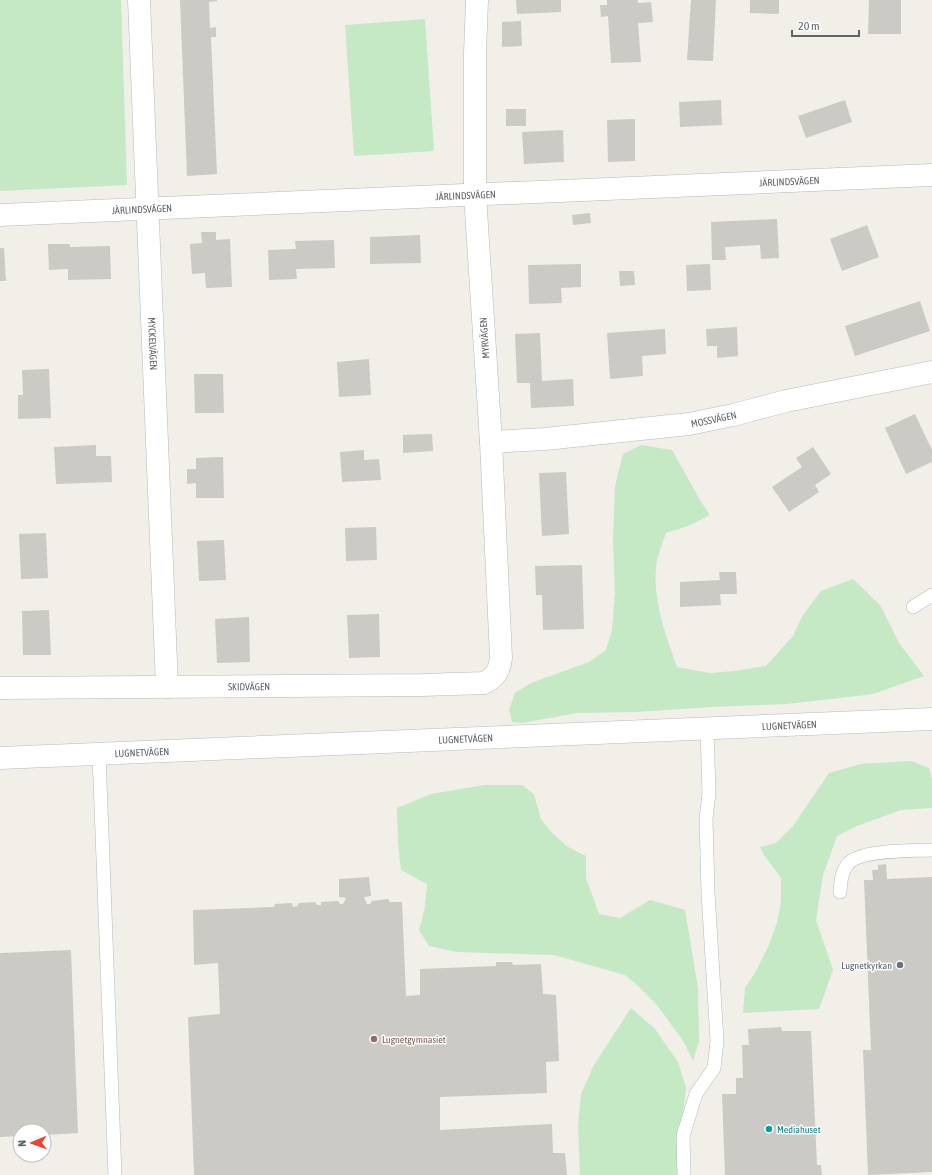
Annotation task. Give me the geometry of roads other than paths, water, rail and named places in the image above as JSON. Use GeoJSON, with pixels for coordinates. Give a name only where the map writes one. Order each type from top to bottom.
{"type":"FeatureCollection","features":[{"type":"Feature","properties":{"kind":"street","name":"MYCKELVÄGEN"},"geometry":{"type":"LineString","coordinates":[[139,0],[166,687]]}},
{"type":"Feature","properties":{"kind":"street","name":"MYRVÄGEN"},"geometry":{"type":"LineString","coordinates":[[477,0],[475,53],[475,195],[491,442],[501,658],[500,666],[496,674]]}},
{"type":"Feature","properties":{"kind":"street","name":"JÄRLINDSVÄGEN"},"geometry":{"type":"LineString","coordinates":[[0,215],[932,175]]}},
{"type":"Feature","properties":{"kind":"street","name":"MOSSVÄGEN"},"geometry":{"type":"LineString","coordinates":[[491,442],[545,439],[688,424],[932,372]]}},
{"type":"Feature","properties":{"kind":"street","name":"SKIDVÄGEN"},"geometry":{"type":"LineString","coordinates":[[0,688],[422,685],[484,683],[496,674]]}},
{"type":"Feature","properties":{"kind":"street","name":"LUGNETVÄGEN"},"geometry":{"type":"LineString","coordinates":[[0,758],[932,719]]}},
{"type":"Feature","properties":{"kind":"lane"},"geometry":{"type":"LineString","coordinates":[[913,606],[932,595]]}},
{"type":"Feature","properties":{"kind":"lane"},"geometry":{"type":"LineString","coordinates":[[684,1175],[682,1136],[696,1094],[714,1068],[717,1041],[708,892],[706,819],[709,793],[707,729]]}},
{"type":"Feature","properties":{"kind":"lane"},"geometry":{"type":"LineString","coordinates":[[99,754],[115,1175]]}},
{"type":"Feature","properties":{"kind":"lane"},"geometry":{"type":"LineString","coordinates":[[840,892],[841,877],[848,864],[858,857],[875,853],[932,850]]}},
{"type":"Feature","properties":{"kind":"place","name":"Lugnetkyrkan"},"geometry":{"type":"Point","coordinates":[900,965]}},
{"type":"Feature","properties":{"kind":"place","name":"Lugnetgymnasiet"},"geometry":{"type":"Point","coordinates":[374,1039]}},
{"type":"Feature","properties":{"kind":"place","name":"Mediahuset"},"geometry":{"type":"Point","coordinates":[769,1129]}}]}
